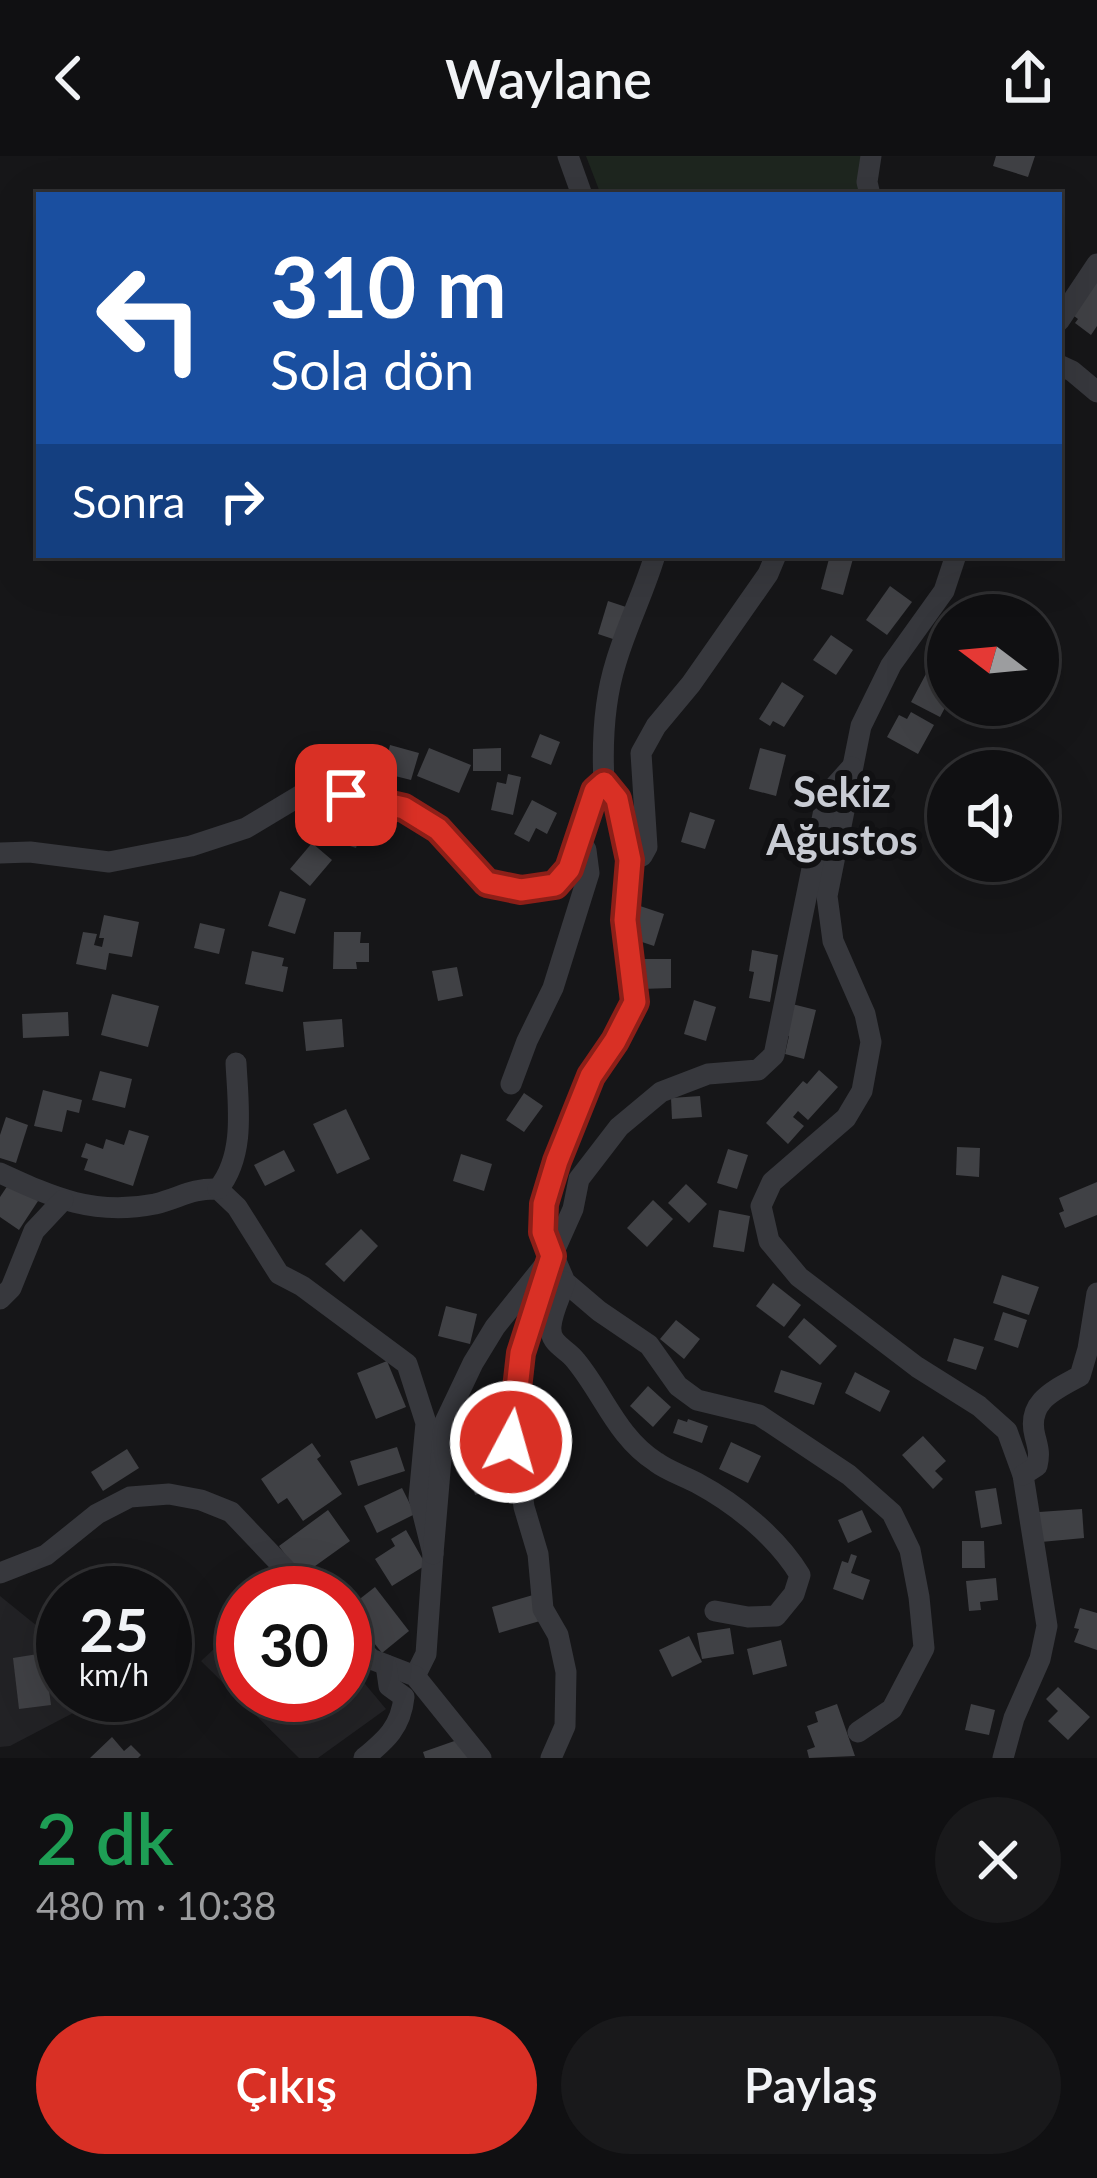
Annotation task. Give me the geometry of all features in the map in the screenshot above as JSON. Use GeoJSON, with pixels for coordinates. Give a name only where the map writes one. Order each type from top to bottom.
{"type":"FeatureCollection","features":[{"type":"Feature","properties":{"kind":"street"},"geometry":{"type":"LineString","coordinates":[[568,156],[581,192]]}},
{"type":"Feature","properties":{"kind":"street"},"geometry":{"type":"LineString","coordinates":[[869,192],[871,156]]}},
{"type":"Feature","properties":{"kind":"street"},"geometry":{"type":"LineString","coordinates":[[1062,316],[1097,264]]}},
{"type":"Feature","properties":{"kind":"street"},"geometry":{"type":"LineString","coordinates":[[1062,366],[1097,392]]}},
{"type":"Feature","properties":{"kind":"street"},"geometry":{"type":"LineString","coordinates":[[654,558],[615,664],[602,748],[604,783],[617,799],[630,860],[625,920],[635,1002],[591,1076],[557,1161],[544,1204],[543,1232],[565,1282],[649,1345],[678,1386],[697,1400],[759,1415],[849,1475],[892,1513],[910,1550],[924,1648],[892,1709],[858,1732]]}},
{"type":"Feature","properties":{"kind":"street"},"geometry":{"type":"LineString","coordinates":[[630,860],[642,856],[647,847],[641,753],[775,558]]}},
{"type":"Feature","properties":{"kind":"street"},"geometry":{"type":"LineString","coordinates":[[955,558],[944,591],[891,665],[861,726],[827,896],[833,940],[865,1014],[871,1042],[862,1091],[846,1118],[772,1182],[760,1206],[770,1240],[799,1277],[1007,1431],[1023,1475],[1047,1625],[1040,1659],[1013,1718],[1003,1758]]}},
{"type":"Feature","properties":{"kind":"street"},"geometry":{"type":"LineString","coordinates":[[551,1758],[566,1726],[566,1672],[558,1635],[544,1609],[538,1554],[511,1442],[521,1353],[579,1180],[619,1127],[661,1092],[708,1074],[758,1070],[774,1055],[827,795],[853,765]]}},
{"type":"Feature","properties":{"kind":"street"},"geometry":{"type":"LineString","coordinates":[[0,853],[109,862],[246,828],[306,793],[346,795],[404,808],[438,829],[487,883],[521,890],[555,885],[569,869],[595,791],[604,783]]}},
{"type":"Feature","properties":{"kind":"street"},"geometry":{"type":"LineString","coordinates":[[511,1084],[553,988],[589,873],[586,850],[579,839]]}},
{"type":"Feature","properties":{"kind":"street"},"geometry":{"type":"LineString","coordinates":[[218,1189],[235,1156],[236,1063]]}},
{"type":"Feature","properties":{"kind":"street"},"geometry":{"type":"LineString","coordinates":[[0,1173],[88,1207],[130,1208],[169,1201],[196,1188],[218,1189],[237,1207],[279,1274],[407,1364],[426,1424],[419,1498],[433,1554]]}},
{"type":"Feature","properties":{"kind":"street"},"geometry":{"type":"LineString","coordinates":[[0,1299],[10,1288],[34,1231],[63,1200]]}},
{"type":"Feature","properties":{"kind":"street"},"geometry":{"type":"LineString","coordinates":[[415,1676],[427,1654],[445,1424],[484,1345],[552,1256]]}},
{"type":"Feature","properties":{"kind":"street"},"geometry":{"type":"LineString","coordinates":[[565,1282],[550,1328],[556,1344],[574,1357],[629,1440],[656,1463],[702,1485],[756,1524],[800,1575],[794,1594],[776,1616],[715,1611]]}},
{"type":"Feature","properties":{"kind":"street"},"geometry":{"type":"LineString","coordinates":[[1023,1475],[1037,1466],[1040,1454],[1032,1428],[1034,1408],[1046,1395],[1080,1376],[1097,1293]]}},
{"type":"Feature","properties":{"kind":"street"},"geometry":{"type":"LineString","coordinates":[[0,1573],[46,1555],[97,1514],[130,1497],[169,1494],[231,1512],[282,1566]]}},
{"type":"Feature","properties":{"kind":"street"},"geometry":{"type":"LineString","coordinates":[[372,1659],[415,1676],[481,1758]]}},
{"type":"Feature","properties":{"kind":"street"},"geometry":{"type":"LineString","coordinates":[[364,1758],[390,1736],[402,1714],[404,1697],[389,1686],[386,1665]]}},
{"type":"Feature","properties":{"kind":"shaded area"},"geometry":{"type":"Polygon","coordinates":[[[586,156],[862,156],[857,192],[600,192],[586,156]]]}},
{"type":"Feature","properties":{"kind":"shaded area"},"geometry":{"type":"Polygon","coordinates":[[[0,1596],[36,1625],[36,1722],[56,1722],[0,1747],[0,1596]]]}},
{"type":"Feature","properties":{"kind":"shaded area"},"geometry":{"type":"Polygon","coordinates":[[[216,1647],[216,1676],[201,1661],[216,1647]]]}},
{"type":"Feature","properties":{"kind":"shaded area"},"geometry":{"type":"Polygon","coordinates":[[[372,1692],[386,1709],[372,1719],[372,1692]]]}},
{"type":"Feature","properties":{"kind":"shaded area"},"geometry":{"type":"Polygon","coordinates":[[[263,1722],[368,1722],[318,1758],[299,1758],[263,1722]]]}},
{"type":"Feature","properties":{"kind":"building"},"geometry":{"type":"Polygon","coordinates":[[[996,156],[1035,156],[1028,177],[993,166],[996,156]]]}},
{"type":"Feature","properties":{"kind":"building"},"geometry":{"type":"Polygon","coordinates":[[[1097,275],[1097,326],[1091,335],[1070,313],[1097,275]]]}},
{"type":"Feature","properties":{"kind":"building"},"geometry":{"type":"Polygon","coordinates":[[[829,558],[853,558],[843,595],[821,589],[829,558]]]}},
{"type":"Feature","properties":{"kind":"building"},"geometry":{"type":"Polygon","coordinates":[[[890,586],[912,602],[887,635],[866,620],[890,586]]]}},
{"type":"Feature","properties":{"kind":"building"},"geometry":{"type":"Polygon","coordinates":[[[608,601],[626,607],[616,640],[598,634],[608,601]]]}},
{"type":"Feature","properties":{"kind":"building"},"geometry":{"type":"Polygon","coordinates":[[[831,635],[853,650],[836,675],[813,660],[831,635]]]}},
{"type":"Feature","properties":{"kind":"building"},"geometry":{"type":"Polygon","coordinates":[[[927,672],[927,710],[911,702],[927,672]]]}},
{"type":"Feature","properties":{"kind":"building"},"geometry":{"type":"Polygon","coordinates":[[[782,682],[804,696],[784,727],[773,721],[770,726],[759,719],[782,682]]]}},
{"type":"Feature","properties":{"kind":"building"},"geometry":{"type":"Polygon","coordinates":[[[911,712],[933,726],[918,754],[887,737],[899,715],[907,719],[911,712]]]}},
{"type":"Feature","properties":{"kind":"building"},"geometry":{"type":"Polygon","coordinates":[[[540,734],[560,742],[551,765],[531,757],[540,734]]]}},
{"type":"Feature","properties":{"kind":"building"},"geometry":{"type":"Polygon","coordinates":[[[390,745],[419,753],[411,780],[383,773],[390,745]]]}},
{"type":"Feature","properties":{"kind":"building"},"geometry":{"type":"Polygon","coordinates":[[[429,748],[471,765],[459,793],[417,776],[429,748]]]}},
{"type":"Feature","properties":{"kind":"building"},"geometry":{"type":"Polygon","coordinates":[[[501,748],[501,771],[473,771],[473,749],[501,748]]]}},
{"type":"Feature","properties":{"kind":"building"},"geometry":{"type":"Polygon","coordinates":[[[760,748],[786,755],[776,796],[749,789],[760,748]]]}},
{"type":"Feature","properties":{"kind":"building"},"geometry":{"type":"Polygon","coordinates":[[[508,774],[521,777],[513,815],[491,810],[497,782],[506,784],[508,774]]]}},
{"type":"Feature","properties":{"kind":"building"},"geometry":{"type":"Polygon","coordinates":[[[532,800],[557,813],[547,834],[536,828],[529,842],[514,834],[532,800]]]}},
{"type":"Feature","properties":{"kind":"building"},"geometry":{"type":"Polygon","coordinates":[[[346,804],[368,811],[356,848],[335,841],[346,804]]]}},
{"type":"Feature","properties":{"kind":"building"},"geometry":{"type":"Polygon","coordinates":[[[690,812],[715,820],[705,849],[681,842],[690,812]]]}},
{"type":"Feature","properties":{"kind":"building"},"geometry":{"type":"Polygon","coordinates":[[[312,843],[332,860],[310,886],[290,869],[312,843]]]}},
{"type":"Feature","properties":{"kind":"building"},"geometry":{"type":"Polygon","coordinates":[[[280,891],[306,899],[295,934],[268,926],[280,891]]]}},
{"type":"Feature","properties":{"kind":"building"},"geometry":{"type":"Polygon","coordinates":[[[640,906],[664,914],[654,946],[630,938],[640,906]]]}},
{"type":"Feature","properties":{"kind":"building"},"geometry":{"type":"Polygon","coordinates":[[[104,915],[139,922],[132,957],[109,953],[106,970],[76,964],[83,932],[97,934],[94,945],[102,947],[104,915]]]}},
{"type":"Feature","properties":{"kind":"building"},"geometry":{"type":"Polygon","coordinates":[[[200,923],[225,929],[219,954],[194,948],[200,923]]]}},
{"type":"Feature","properties":{"kind":"building"},"geometry":{"type":"Polygon","coordinates":[[[334,932],[361,932],[360,943],[369,943],[369,962],[356,962],[357,969],[333,969],[334,932]]]}},
{"type":"Feature","properties":{"kind":"building"},"geometry":{"type":"Polygon","coordinates":[[[752,950],[778,955],[770,1002],[749,998],[752,950]]]}},
{"type":"Feature","properties":{"kind":"building"},"geometry":{"type":"Polygon","coordinates":[[[252,951],[284,958],[282,966],[288,967],[283,992],[245,984],[252,951]]]}},
{"type":"Feature","properties":{"kind":"building"},"geometry":{"type":"Polygon","coordinates":[[[637,959],[671,959],[671,988],[641,989],[637,959]]]}},
{"type":"Feature","properties":{"kind":"building"},"geometry":{"type":"Polygon","coordinates":[[[457,967],[463,996],[438,1001],[432,971],[457,967]]]}},
{"type":"Feature","properties":{"kind":"building"},"geometry":{"type":"Polygon","coordinates":[[[112,994],[159,1006],[148,1047],[101,1035],[112,994]]]}},
{"type":"Feature","properties":{"kind":"building"},"geometry":{"type":"Polygon","coordinates":[[[694,1000],[716,1007],[706,1041],[684,1034],[694,1000]]]}},
{"type":"Feature","properties":{"kind":"building"},"geometry":{"type":"Polygon","coordinates":[[[792,1004],[816,1010],[804,1059],[785,1054],[789,1036],[784,1035],[792,1004]]]}},
{"type":"Feature","properties":{"kind":"building"},"geometry":{"type":"Polygon","coordinates":[[[68,1012],[69,1036],[23,1038],[22,1014],[68,1012]]]}},
{"type":"Feature","properties":{"kind":"building"},"geometry":{"type":"Polygon","coordinates":[[[342,1019],[344,1047],[306,1051],[303,1022],[342,1019]]]}},
{"type":"Feature","properties":{"kind":"building"},"geometry":{"type":"Polygon","coordinates":[[[819,1070],[838,1087],[808,1120],[798,1111],[793,1117],[804,1126],[788,1144],[766,1123],[819,1070]]]}},
{"type":"Feature","properties":{"kind":"building"},"geometry":{"type":"Polygon","coordinates":[[[100,1071],[132,1079],[125,1108],[92,1100],[100,1071]]]}},
{"type":"Feature","properties":{"kind":"building"},"geometry":{"type":"Polygon","coordinates":[[[43,1090],[82,1100],[79,1113],[67,1110],[62,1132],[34,1126],[43,1090]]]}},
{"type":"Feature","properties":{"kind":"building"},"geometry":{"type":"Polygon","coordinates":[[[524,1093],[543,1106],[524,1132],[506,1120],[524,1093]]]}},
{"type":"Feature","properties":{"kind":"building"},"geometry":{"type":"Polygon","coordinates":[[[700,1096],[702,1117],[672,1119],[671,1098],[700,1096]]]}},
{"type":"Feature","properties":{"kind":"building"},"geometry":{"type":"Polygon","coordinates":[[[346,1109],[370,1159],[337,1174],[313,1124],[346,1109]]]}},
{"type":"Feature","properties":{"kind":"building"},"geometry":{"type":"Polygon","coordinates":[[[6,1117],[28,1125],[16,1163],[0,1158],[6,1117]]]}},
{"type":"Feature","properties":{"kind":"building"},"geometry":{"type":"Polygon","coordinates":[[[129,1130],[149,1136],[133,1186],[84,1170],[88,1159],[81,1157],[86,1143],[103,1149],[106,1139],[124,1145],[129,1130]]]}},
{"type":"Feature","properties":{"kind":"building"},"geometry":{"type":"Polygon","coordinates":[[[957,1147],[980,1148],[979,1177],[956,1175],[957,1147]]]}},
{"type":"Feature","properties":{"kind":"building"},"geometry":{"type":"Polygon","coordinates":[[[728,1149],[748,1155],[737,1189],[717,1183],[728,1149]]]}},
{"type":"Feature","properties":{"kind":"building"},"geometry":{"type":"Polygon","coordinates":[[[284,1150],[295,1171],[265,1186],[254,1165],[284,1150]]]}},
{"type":"Feature","properties":{"kind":"building"},"geometry":{"type":"Polygon","coordinates":[[[461,1154],[492,1164],[484,1191],[453,1181],[461,1154]]]}},
{"type":"Feature","properties":{"kind":"building"},"geometry":{"type":"Polygon","coordinates":[[[10,1182],[38,1201],[19,1230],[0,1217],[0,1197],[10,1182]]]}},
{"type":"Feature","properties":{"kind":"building"},"geometry":{"type":"Polygon","coordinates":[[[1097,1182],[1097,1215],[1065,1228],[1059,1198],[1097,1182]]]}},
{"type":"Feature","properties":{"kind":"building"},"geometry":{"type":"Polygon","coordinates":[[[686,1184],[707,1204],[689,1223],[668,1203],[686,1184]]]}},
{"type":"Feature","properties":{"kind":"building"},"geometry":{"type":"Polygon","coordinates":[[[653,1200],[673,1219],[647,1247],[627,1228],[653,1200]]]}},
{"type":"Feature","properties":{"kind":"building"},"geometry":{"type":"Polygon","coordinates":[[[719,1210],[750,1216],[744,1252],[713,1247],[719,1210]]]}},
{"type":"Feature","properties":{"kind":"building"},"geometry":{"type":"Polygon","coordinates":[[[361,1229],[378,1246],[344,1282],[325,1264],[361,1229]]]}},
{"type":"Feature","properties":{"kind":"building"},"geometry":{"type":"Polygon","coordinates":[[[1002,1275],[1039,1287],[1029,1315],[993,1303],[1002,1275]]]}},
{"type":"Feature","properties":{"kind":"building"},"geometry":{"type":"Polygon","coordinates":[[[773,1283],[801,1305],[784,1327],[756,1306],[773,1283]]]}},
{"type":"Feature","properties":{"kind":"building"},"geometry":{"type":"Polygon","coordinates":[[[446,1306],[477,1314],[470,1344],[438,1336],[446,1306]]]}},
{"type":"Feature","properties":{"kind":"building"},"geometry":{"type":"Polygon","coordinates":[[[1003,1312],[1027,1320],[1018,1348],[994,1340],[1003,1312]]]}},
{"type":"Feature","properties":{"kind":"building"},"geometry":{"type":"Polygon","coordinates":[[[804,1318],[837,1346],[820,1365],[788,1337],[804,1318]]]}},
{"type":"Feature","properties":{"kind":"building"},"geometry":{"type":"Polygon","coordinates":[[[676,1320],[700,1339],[684,1359],[660,1339],[676,1320]]]}},
{"type":"Feature","properties":{"kind":"building"},"geometry":{"type":"Polygon","coordinates":[[[954,1338],[984,1347],[976,1370],[947,1361],[954,1338]]]}},
{"type":"Feature","properties":{"kind":"building"},"geometry":{"type":"Polygon","coordinates":[[[387,1361],[406,1407],[376,1419],[357,1373],[387,1361]]]}},
{"type":"Feature","properties":{"kind":"building"},"geometry":{"type":"Polygon","coordinates":[[[781,1370],[822,1383],[814,1405],[774,1392],[781,1370]]]}},
{"type":"Feature","properties":{"kind":"building"},"geometry":{"type":"Polygon","coordinates":[[[855,1372],[890,1391],[880,1412],[845,1393],[855,1372]]]}},
{"type":"Feature","properties":{"kind":"building"},"geometry":{"type":"Polygon","coordinates":[[[648,1386],[671,1407],[653,1427],[630,1406],[648,1386]]]}},
{"type":"Feature","properties":{"kind":"building"},"geometry":{"type":"Polygon","coordinates":[[[678,1419],[708,1426],[702,1443],[673,1433],[678,1419]]]}},
{"type":"Feature","properties":{"kind":"building"},"geometry":{"type":"Polygon","coordinates":[[[503,1425],[505,1445],[499,1446],[500,1454],[472,1457],[468,1429],[503,1425]]]}},
{"type":"Feature","properties":{"kind":"building"},"geometry":{"type":"Polygon","coordinates":[[[923,1436],[946,1461],[935,1471],[943,1479],[933,1489],[902,1455],[923,1436]]]}},
{"type":"Feature","properties":{"kind":"building"},"geometry":{"type":"Polygon","coordinates":[[[731,1442],[761,1456],[748,1483],[719,1469],[731,1442]]]}},
{"type":"Feature","properties":{"kind":"building"},"geometry":{"type":"Polygon","coordinates":[[[312,1443],[321,1456],[317,1459],[342,1494],[303,1521],[287,1498],[278,1504],[261,1479],[312,1443]]]}},
{"type":"Feature","properties":{"kind":"building"},"geometry":{"type":"Polygon","coordinates":[[[397,1447],[405,1471],[358,1486],[350,1461],[397,1447]]]}},
{"type":"Feature","properties":{"kind":"building"},"geometry":{"type":"Polygon","coordinates":[[[127,1449],[139,1468],[103,1491],[91,1472],[127,1449]]]}},
{"type":"Feature","properties":{"kind":"building"},"geometry":{"type":"Polygon","coordinates":[[[508,1465],[513,1485],[475,1495],[470,1475],[508,1465]]]}},
{"type":"Feature","properties":{"kind":"building"},"geometry":{"type":"Polygon","coordinates":[[[402,1488],[415,1514],[377,1533],[364,1506],[402,1488]]]}},
{"type":"Feature","properties":{"kind":"building"},"geometry":{"type":"Polygon","coordinates":[[[996,1488],[1002,1524],[981,1528],[975,1491],[996,1488]]]}},
{"type":"Feature","properties":{"kind":"building"},"geometry":{"type":"Polygon","coordinates":[[[1082,1509],[1084,1538],[1041,1542],[1039,1512],[1082,1509]]]}},
{"type":"Feature","properties":{"kind":"building"},"geometry":{"type":"Polygon","coordinates":[[[328,1510],[350,1541],[315,1566],[293,1566],[279,1546],[328,1510]]]}},
{"type":"Feature","properties":{"kind":"building"},"geometry":{"type":"Polygon","coordinates":[[[862,1510],[872,1532],[848,1543],[838,1520],[862,1510]]]}},
{"type":"Feature","properties":{"kind":"building"},"geometry":{"type":"Polygon","coordinates":[[[406,1530],[426,1565],[392,1586],[375,1559],[395,1546],[391,1539],[406,1530]]]}},
{"type":"Feature","properties":{"kind":"building"},"geometry":{"type":"Polygon","coordinates":[[[962,1541],[984,1541],[985,1568],[962,1568],[962,1541]]]}},
{"type":"Feature","properties":{"kind":"building"},"geometry":{"type":"Polygon","coordinates":[[[851,1554],[857,1556],[851,1573],[870,1580],[863,1600],[833,1589],[842,1561],[848,1563],[851,1554]]]}},
{"type":"Feature","properties":{"kind":"building"},"geometry":{"type":"Polygon","coordinates":[[[996,1578],[998,1600],[980,1602],[981,1610],[969,1611],[966,1581],[996,1578]]]}},
{"type":"Feature","properties":{"kind":"building"},"geometry":{"type":"Polygon","coordinates":[[[375,1587],[409,1631],[382,1653],[372,1640],[375,1587]]]}},
{"type":"Feature","properties":{"kind":"building"},"geometry":{"type":"Polygon","coordinates":[[[533,1595],[540,1621],[499,1633],[492,1607],[533,1595]]]}},
{"type":"Feature","properties":{"kind":"building"},"geometry":{"type":"Polygon","coordinates":[[[1080,1608],[1097,1613],[1097,1650],[1074,1642],[1080,1608]]]}},
{"type":"Feature","properties":{"kind":"building"},"geometry":{"type":"Polygon","coordinates":[[[730,1628],[734,1654],[702,1659],[697,1633],[730,1628]]]}},
{"type":"Feature","properties":{"kind":"building"},"geometry":{"type":"Polygon","coordinates":[[[689,1636],[702,1662],[672,1677],[659,1650],[689,1636]]]}},
{"type":"Feature","properties":{"kind":"building"},"geometry":{"type":"Polygon","coordinates":[[[781,1640],[787,1666],[753,1675],[747,1649],[781,1640]]]}},
{"type":"Feature","properties":{"kind":"building"},"geometry":{"type":"Polygon","coordinates":[[[36,1654],[36,1707],[19,1709],[13,1658],[36,1654]]]}},
{"type":"Feature","properties":{"kind":"building"},"geometry":{"type":"Polygon","coordinates":[[[1058,1687],[1090,1717],[1068,1740],[1048,1721],[1058,1711],[1046,1699],[1058,1687]]]}},
{"type":"Feature","properties":{"kind":"building"},"geometry":{"type":"Polygon","coordinates":[[[837,1704],[855,1756],[809,1758],[807,1750],[815,1747],[807,1726],[818,1722],[815,1712],[837,1704]]]}},
{"type":"Feature","properties":{"kind":"building"},"geometry":{"type":"Polygon","coordinates":[[[971,1704],[995,1710],[989,1735],[965,1730],[971,1704]]]}},
{"type":"Feature","properties":{"kind":"building"},"geometry":{"type":"Polygon","coordinates":[[[112,1737],[124,1751],[131,1745],[141,1755],[90,1758],[112,1737]]]}},
{"type":"Feature","properties":{"kind":"building"},"geometry":{"type":"Polygon","coordinates":[[[463,1738],[470,1758],[425,1758],[423,1752],[463,1738]]]}},
{"type":"Feature","properties":{"kind":"district","name":"Sekiz Ağustos"},"geometry":{"type":"Point","coordinates":[842,816]}},
{"type":"Feature","properties":{"kind":"route"},"geometry":{"type":"LineString","coordinates":[[346,795],[404,808],[438,829],[487,883],[521,890],[555,885],[569,869],[595,791],[604,783],[617,799],[630,860],[625,920],[635,1002],[591,1076],[544,1204],[543,1232],[552,1256],[521,1353],[511,1442]]}}]}
